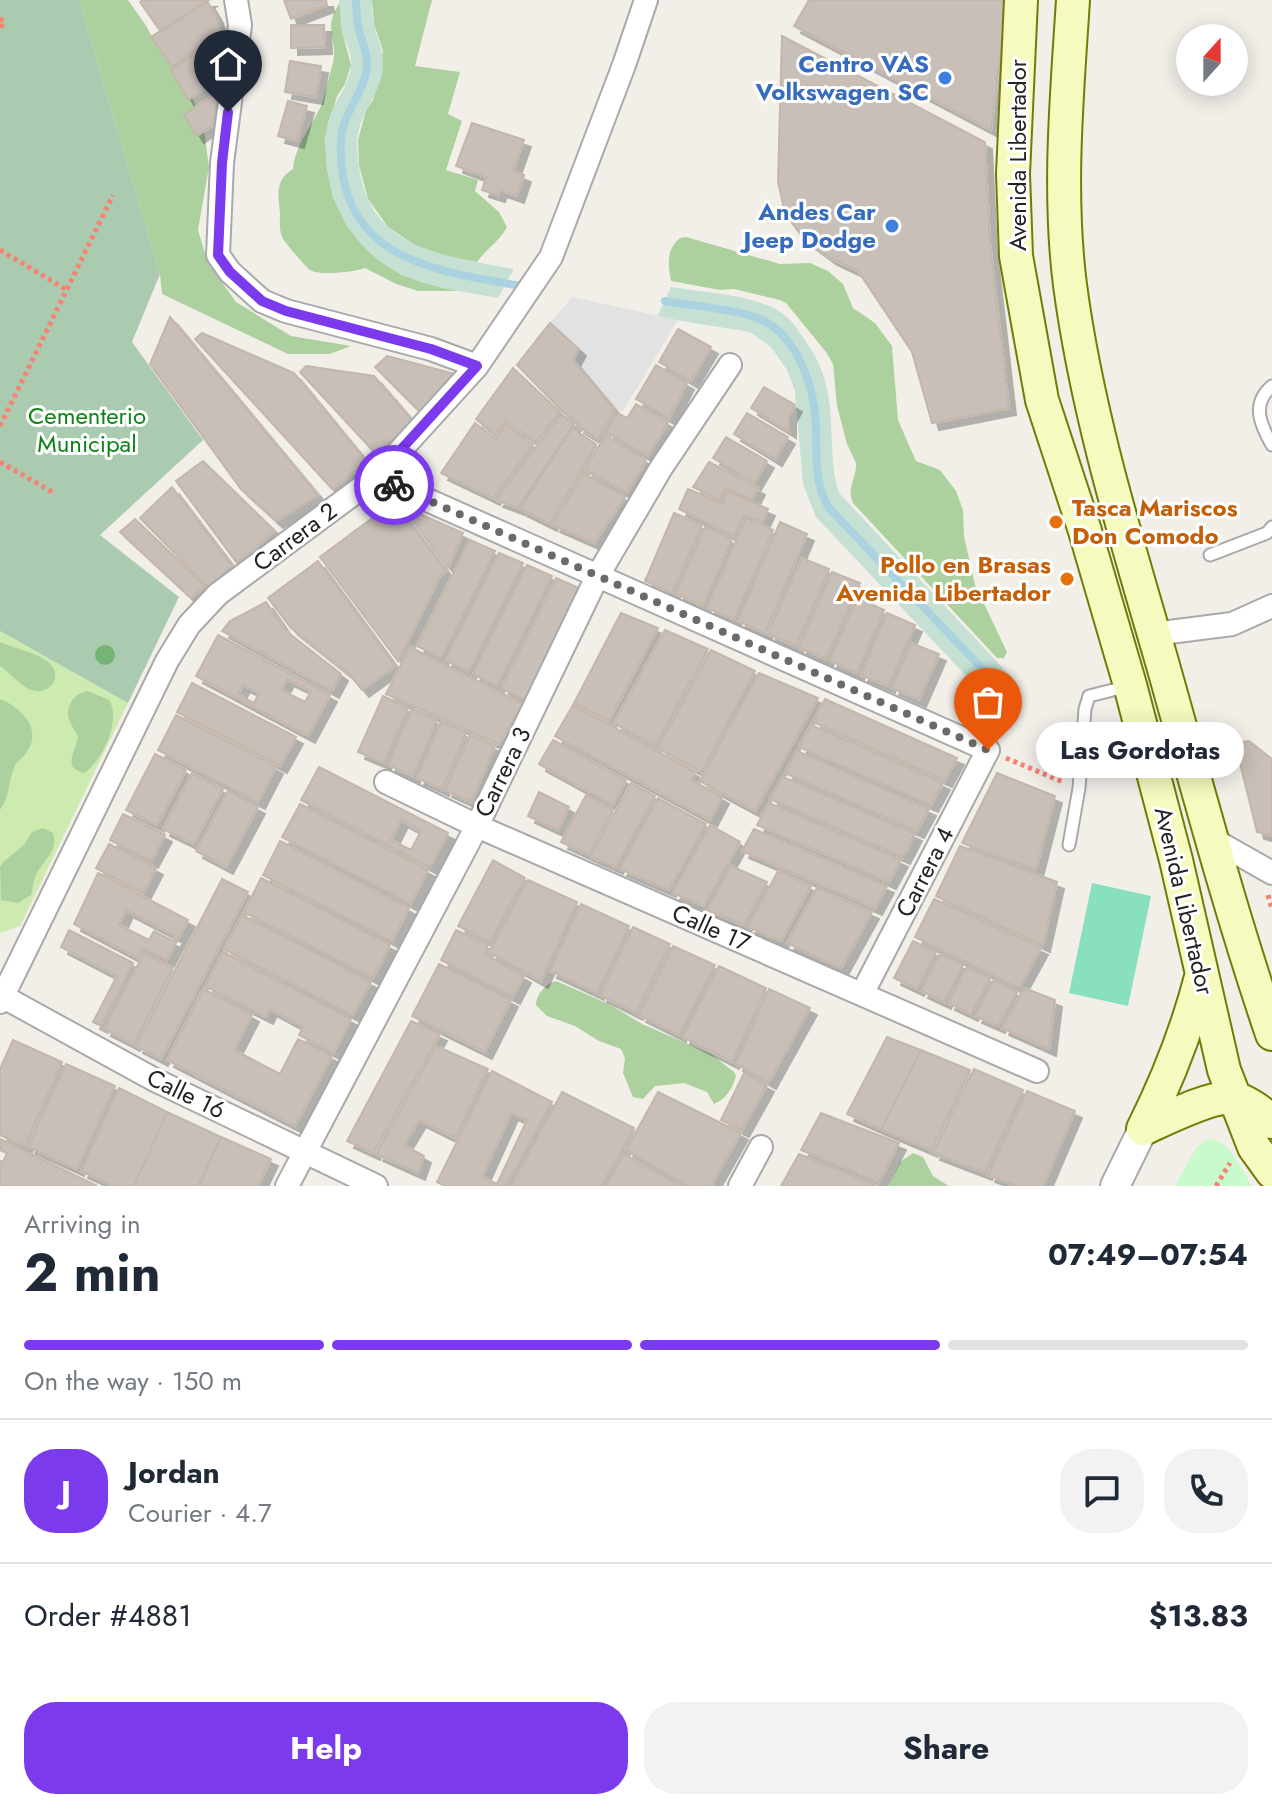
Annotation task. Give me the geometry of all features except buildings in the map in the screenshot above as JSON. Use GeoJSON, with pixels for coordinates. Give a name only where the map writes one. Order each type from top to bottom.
{"type":"FeatureCollection","features":[{"type":"Feature","properties":{"kind":"main road","name":"Avenida Libertador"},"geometry":{"type":"LineString","coordinates":[[1021,0],[1013,174],[1016,256],[1042,400],[1085,531],[1130,685],[1224,1070],[1254,1147],[1272,1172]]}},
{"type":"Feature","properties":{"kind":"main road","name":"Avenida Libertador"},"geometry":{"type":"LineString","coordinates":[[1073,0],[1063,200],[1070,283],[1083,365],[1121,520],[1212,839],[1272,1034]]}},
{"type":"Feature","properties":{"kind":"main road"},"geometry":{"type":"LineString","coordinates":[[1143,1129],[1188,1026],[1202,974]]}},
{"type":"Feature","properties":{"kind":"main road"},"geometry":{"type":"LineString","coordinates":[[1143,1129],[1202,1103],[1233,1098],[1263,1113],[1272,1122]]}},
{"type":"Feature","properties":{"kind":"street"},"geometry":{"type":"LineString","coordinates":[[236,0],[240,25],[222,163],[218,255],[230,272],[262,301],[286,311],[431,349],[477,366]]}},
{"type":"Feature","properties":{"kind":"street","name":"Carrera 2"},"geometry":{"type":"LineString","coordinates":[[1,998],[167,661],[189,625],[218,594],[376,477],[477,366],[551,257],[646,0]]}},
{"type":"Feature","properties":{"kind":"street","name":"Carrera 3"},"geometry":{"type":"LineString","coordinates":[[287,1186],[477,826],[597,577],[661,468],[730,365]]}},
{"type":"Feature","properties":{"kind":"street"},"geometry":{"type":"LineString","coordinates":[[376,477],[988,750]]}},
{"type":"Feature","properties":{"kind":"street"},"geometry":{"type":"LineString","coordinates":[[1154,634],[1232,624],[1272,606]]}},
{"type":"Feature","properties":{"kind":"street","name":"Carrera 4"},"geometry":{"type":"LineString","coordinates":[[862,994],[988,750]]}},
{"type":"Feature","properties":{"kind":"street","name":"Calle 17"},"geometry":{"type":"LineString","coordinates":[[386,782],[477,826],[1037,1071]]}},
{"type":"Feature","properties":{"kind":"street"},"geometry":{"type":"LineString","coordinates":[[1212,839],[1272,873]]}},
{"type":"Feature","properties":{"kind":"street","name":"Calle 16"},"geometry":{"type":"LineString","coordinates":[[1,998],[155,1080],[376,1186]]}},
{"type":"Feature","properties":{"kind":"street"},"geometry":{"type":"LineString","coordinates":[[1115,1186],[1143,1129]]}},
{"type":"Feature","properties":{"kind":"street"},"geometry":{"type":"LineString","coordinates":[[740,1186],[761,1147]]}},
{"type":"Feature","properties":{"kind":"lane"},"geometry":{"type":"LineString","coordinates":[[1272,386],[1259,403],[1260,423],[1272,445]]}},
{"type":"Feature","properties":{"kind":"lane"},"geometry":{"type":"LineString","coordinates":[[1210,555],[1267,533],[1272,527]]}},
{"type":"Feature","properties":{"kind":"lane"},"geometry":{"type":"LineString","coordinates":[[1069,845],[1089,696],[1130,685]]}},
{"type":"Feature","properties":{"kind":"path"},"geometry":{"type":"LineString","coordinates":[[0,19],[4,21],[0,30]]}},
{"type":"Feature","properties":{"kind":"path"},"geometry":{"type":"LineString","coordinates":[[0,426],[113,195]]}},
{"type":"Feature","properties":{"kind":"path"},"geometry":{"type":"LineString","coordinates":[[0,250],[67,290]]}},
{"type":"Feature","properties":{"kind":"path"},"geometry":{"type":"LineString","coordinates":[[0,462],[54,493]]}},
{"type":"Feature","properties":{"kind":"path"},"geometry":{"type":"LineString","coordinates":[[988,750],[1079,788]]}},
{"type":"Feature","properties":{"kind":"path"},"geometry":{"type":"LineString","coordinates":[[1216,1186],[1233,1156]]}},
{"type":"Feature","properties":{"kind":"green space","name":"Cementerio Municipal"},"geometry":{"type":"Polygon","coordinates":[[[0,0],[79,0],[160,274],[132,342],[203,440],[100,535],[179,597],[128,703],[0,631],[0,0]]]}},
{"type":"Feature","properties":{"kind":"green space"},"geometry":{"type":"Polygon","coordinates":[[[79,0],[128,0],[158,49],[182,74],[203,123],[209,167],[198,230],[205,253],[236,302],[291,336],[351,346],[330,354],[288,354],[162,294],[160,274],[79,0]]]}},
{"type":"Feature","properties":{"kind":"green space"},"geometry":{"type":"Polygon","coordinates":[[[339,0],[372,0],[373,22],[382,55],[380,83],[362,121],[357,141],[361,178],[370,203],[383,222],[420,247],[514,269],[498,298],[438,287],[403,275],[366,250],[341,214],[328,173],[326,150],[329,120],[351,66],[342,31],[339,0]]]}},
{"type":"Feature","properties":{"kind":"green space"},"geometry":{"type":"Polygon","coordinates":[[[372,0],[432,0],[415,66],[460,72],[448,114],[462,121],[446,170],[478,180],[475,191],[499,212],[507,227],[477,262],[416,246],[388,227],[368,199],[359,165],[358,140],[366,110],[373,100],[383,51],[374,24],[372,0]]]}},
{"type":"Feature","properties":{"kind":"green space"},"geometry":{"type":"Polygon","coordinates":[[[340,3],[342,31],[351,65],[337,96],[325,139],[333,197],[347,226],[377,259],[402,275],[458,291],[418,291],[365,268],[338,273],[315,272],[304,264],[282,237],[278,194],[280,183],[293,169],[300,144],[322,103],[334,55],[332,19],[340,3]]]}},
{"type":"Feature","properties":{"kind":"green space"},"geometry":{"type":"Polygon","coordinates":[[[686,237],[780,264],[810,263],[828,271],[843,284],[853,308],[875,323],[892,346],[898,420],[916,461],[940,470],[956,491],[963,510],[964,536],[975,585],[1007,652],[1004,658],[997,658],[853,503],[851,487],[856,463],[847,444],[837,406],[833,364],[826,352],[786,303],[780,300],[734,289],[720,290],[671,281],[670,252],[675,242],[686,237]]]}},
{"type":"Feature","properties":{"kind":"green space"},"geometry":{"type":"Polygon","coordinates":[[[671,287],[749,299],[778,311],[793,324],[814,355],[825,379],[834,472],[839,493],[1014,680],[1005,717],[816,517],[803,484],[795,391],[787,370],[771,347],[750,332],[657,317],[671,287]]]}},
{"type":"Feature","properties":{"kind":"green space"},"geometry":{"type":"Polygon","coordinates":[[[0,631],[128,703],[20,926],[0,933],[0,631]]]}},
{"type":"Feature","properties":{"kind":"green space"},"geometry":{"type":"Polygon","coordinates":[[[0,642],[48,662],[55,675],[53,684],[46,690],[36,691],[22,684],[0,666],[0,642]]]}},
{"type":"Feature","properties":{"kind":"green space"},"geometry":{"type":"Polygon","coordinates":[[[88,691],[109,700],[113,718],[103,750],[84,773],[77,771],[72,763],[78,738],[69,720],[68,709],[77,695],[88,691]]]}},
{"type":"Feature","properties":{"kind":"green space"},"geometry":{"type":"Polygon","coordinates":[[[0,699],[28,720],[32,736],[26,753],[14,768],[6,800],[0,810],[0,699]]]}},
{"type":"Feature","properties":{"kind":"green space"},"geometry":{"type":"Polygon","coordinates":[[[43,828],[53,833],[54,845],[36,875],[31,895],[18,903],[1,900],[0,867],[24,845],[32,832],[43,828]]]}},
{"type":"Feature","properties":{"kind":"green space"},"geometry":{"type":"Polygon","coordinates":[[[1092,883],[1151,896],[1128,1006],[1069,993],[1092,883]]]}},
{"type":"Feature","properties":{"kind":"green space"},"geometry":{"type":"Polygon","coordinates":[[[556,981],[711,1054],[736,1076],[728,1093],[714,1104],[707,1092],[684,1083],[655,1086],[643,1099],[633,1097],[623,1073],[625,1058],[621,1049],[547,1016],[536,1005],[542,990],[556,981]]]}},
{"type":"Feature","properties":{"kind":"green space"},"geometry":{"type":"Polygon","coordinates":[[[1207,1139],[1215,1140],[1228,1149],[1252,1186],[1175,1186],[1196,1148],[1207,1139]]]}},
{"type":"Feature","properties":{"kind":"green space"},"geometry":{"type":"Polygon","coordinates":[[[913,1153],[923,1157],[933,1176],[949,1186],[889,1186],[900,1162],[913,1153]]]}},
{"type":"Feature","properties":{"kind":"shaded area"},"geometry":{"type":"Polygon","coordinates":[[[572,297],[678,320],[623,411],[615,410],[573,360],[579,348],[550,323],[572,297]]]}},
{"type":"Feature","properties":{"kind":"waterway"},"geometry":{"type":"LineString","coordinates":[[356,0],[357,22],[367,66],[341,139],[344,180],[355,211],[373,235],[398,253],[459,274],[527,287]]}},
{"type":"Feature","properties":{"kind":"waterway"},"geometry":{"type":"LineString","coordinates":[[665,301],[752,316],[775,328],[785,338],[808,379],[815,410],[818,478],[829,508],[1013,701]]}},
{"type":"Feature","properties":{"kind":"way so far"},"geometry":{"type":"LineString","coordinates":[[394,485],[988,750]]}},
{"type":"Feature","properties":{"kind":"place","name":"Centro VAS Volkswagen SC"},"geometry":{"type":"Point","coordinates":[945,78]}},
{"type":"Feature","properties":{"kind":"place","name":"Andes Car Jeep Dodge"},"geometry":{"type":"Point","coordinates":[892,226]}},
{"type":"Feature","properties":{"kind":"place","name":"Tasca Mariscos Don Comodo"},"geometry":{"type":"Point","coordinates":[1056,522]}},
{"type":"Feature","properties":{"kind":"place","name":"Pollo en Brasas Avenida Libertador"},"geometry":{"type":"Point","coordinates":[1067,579]}},
{"type":"Feature","properties":{"kind":"place","name":"Las Gordotas"},"geometry":{"type":"Point","coordinates":[988,750]}},
{"type":"Feature","properties":{"kind":"route"},"geometry":{"type":"LineString","coordinates":[[228,112],[222,163],[218,255],[230,272],[262,301],[286,311],[431,349],[477,366],[376,477],[394,485]]}}]}
